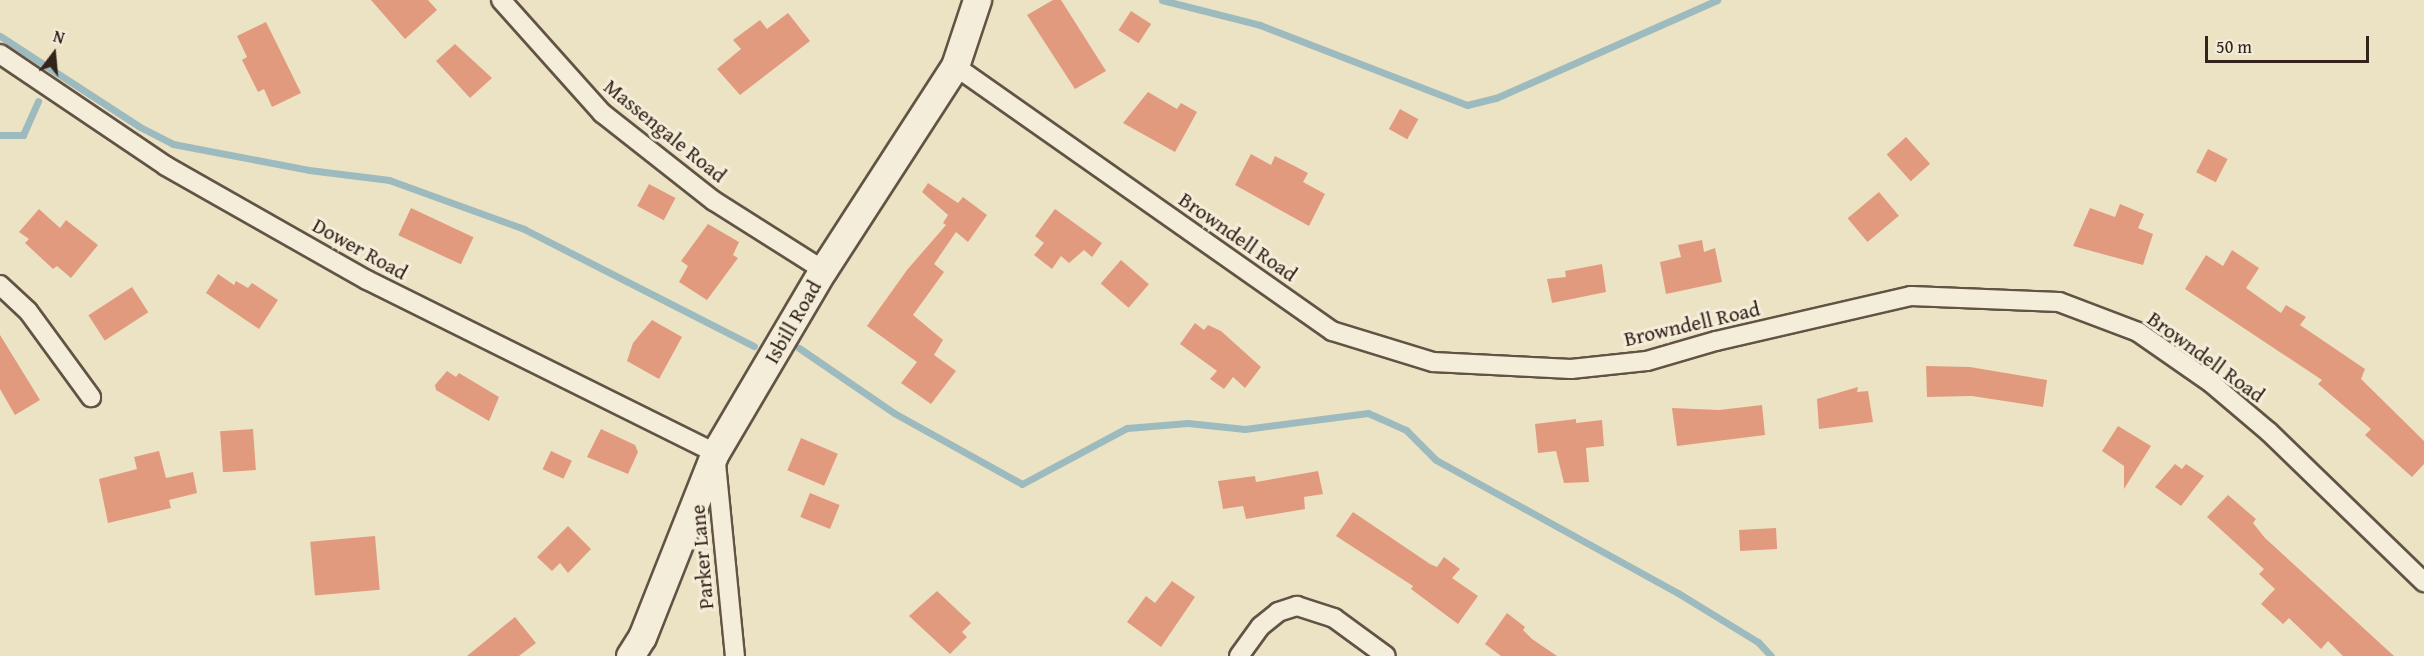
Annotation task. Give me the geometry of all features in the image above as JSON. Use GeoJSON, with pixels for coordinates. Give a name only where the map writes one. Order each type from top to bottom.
{"type":"FeatureCollection","features":[{"type":"Feature","properties":{"kind":"street","name":"Massengale Road"},"geometry":{"type":"LineString","coordinates":[[501,0],[602,113],[714,201],[823,270]]}},
{"type":"Feature","properties":{"kind":"street","name":"Isbill Road"},"geometry":{"type":"LineString","coordinates":[[630,656],[642,637],[715,453],[823,270],[955,66],[976,0]]}},
{"type":"Feature","properties":{"kind":"street","name":"Dower Road"},"geometry":{"type":"LineString","coordinates":[[0,54],[166,166],[367,280],[715,453]]}},
{"type":"Feature","properties":{"kind":"street","name":"Browndell Road"},"geometry":{"type":"LineString","coordinates":[[955,66],[1332,330],[1433,362],[1571,369],[1647,362],[1716,341],[1911,296],[2060,302],[2138,332],[2211,383],[2269,432],[2424,582]]}},
{"type":"Feature","properties":{"kind":"street"},"geometry":{"type":"LineString","coordinates":[[0,285],[28,311],[91,397]]}},
{"type":"Feature","properties":{"kind":"street","name":"Parker Lane"},"geometry":{"type":"LineString","coordinates":[[715,453],[735,656]]}},
{"type":"Feature","properties":{"kind":"street"},"geometry":{"type":"LineString","coordinates":[[1239,656],[1261,626],[1278,612],[1298,606],[1334,618],[1386,656]]}},
{"type":"Feature","properties":{"kind":"building"},"geometry":{"type":"Polygon","coordinates":[[[371,0],[428,0],[437,10],[405,39],[371,0]]]}},
{"type":"Feature","properties":{"kind":"building"},"geometry":{"type":"Polygon","coordinates":[[[1053,0],[1061,0],[1106,71],[1075,89],[1027,15],[1053,0]]]}},
{"type":"Feature","properties":{"kind":"building"},"geometry":{"type":"Polygon","coordinates":[[[1131,11],[1151,24],[1139,43],[1118,30],[1131,11]]]}},
{"type":"Feature","properties":{"kind":"building"},"geometry":{"type":"Polygon","coordinates":[[[788,13],[810,41],[740,95],[717,69],[741,49],[733,40],[760,20],[767,29],[788,13]]]}},
{"type":"Feature","properties":{"kind":"building"},"geometry":{"type":"Polygon","coordinates":[[[266,22],[301,93],[272,107],[264,89],[258,92],[242,60],[247,57],[237,36],[266,22]]]}},
{"type":"Feature","properties":{"kind":"building"},"geometry":{"type":"Polygon","coordinates":[[[455,44],[492,78],[470,98],[436,61],[455,44]]]}},
{"type":"Feature","properties":{"kind":"building"},"geometry":{"type":"Polygon","coordinates":[[[1148,92],[1177,109],[1181,103],[1197,112],[1175,152],[1123,123],[1148,92]]]}},
{"type":"Feature","properties":{"kind":"building"},"geometry":{"type":"Polygon","coordinates":[[[1400,109],[1418,119],[1407,139],[1389,129],[1400,109]]]}},
{"type":"Feature","properties":{"kind":"building"},"geometry":{"type":"Polygon","coordinates":[[[1906,137],[1930,164],[1911,181],[1887,154],[1906,137]]]}},
{"type":"Feature","properties":{"kind":"building"},"geometry":{"type":"Polygon","coordinates":[[[2208,149],[2228,159],[2216,182],[2196,172],[2208,149]]]}},
{"type":"Feature","properties":{"kind":"building"},"geometry":{"type":"Polygon","coordinates":[[[1251,154],[1271,165],[1275,156],[1308,173],[1303,182],[1325,194],[1309,226],[1235,185],[1251,154]]]}},
{"type":"Feature","properties":{"kind":"building"},"geometry":{"type":"Polygon","coordinates":[[[928,183],[958,203],[963,197],[987,215],[968,242],[956,232],[934,264],[944,272],[913,315],[943,340],[934,355],[956,371],[931,404],[901,383],[917,362],[867,326],[907,270],[946,225],[943,223],[948,215],[922,192],[928,183]]]}},
{"type":"Feature","properties":{"kind":"building"},"geometry":{"type":"Polygon","coordinates":[[[649,184],[675,198],[664,220],[637,206],[649,184]]]}},
{"type":"Feature","properties":{"kind":"building"},"geometry":{"type":"Polygon","coordinates":[[[1879,192],[1899,216],[1868,242],[1848,218],[1879,192]]]}},
{"type":"Feature","properties":{"kind":"building"},"geometry":{"type":"Polygon","coordinates":[[[2120,204],[2144,214],[2138,228],[2153,234],[2143,265],[2073,246],[2090,208],[2115,217],[2120,204]]]}},
{"type":"Feature","properties":{"kind":"building"},"geometry":{"type":"Polygon","coordinates":[[[411,208],[474,237],[461,264],[398,235],[411,208]]]}},
{"type":"Feature","properties":{"kind":"building"},"geometry":{"type":"Polygon","coordinates":[[[39,209],[60,228],[66,220],[98,245],[71,278],[57,266],[53,269],[25,243],[29,239],[19,232],[39,209]]]}},
{"type":"Feature","properties":{"kind":"building"},"geometry":{"type":"Polygon","coordinates":[[[1055,209],[1102,243],[1092,257],[1084,250],[1069,263],[1061,256],[1052,269],[1034,255],[1044,243],[1035,236],[1055,209]]]}},
{"type":"Feature","properties":{"kind":"building"},"geometry":{"type":"Polygon","coordinates":[[[708,224],[739,242],[733,255],[738,258],[707,300],[679,282],[688,266],[681,261],[708,224]]]}},
{"type":"Feature","properties":{"kind":"building"},"geometry":{"type":"Polygon","coordinates":[[[1702,240],[1704,252],[1715,248],[1722,282],[1666,294],[1660,262],[1681,257],[1678,245],[1702,240]]]}},
{"type":"Feature","properties":{"kind":"building"},"geometry":{"type":"Polygon","coordinates":[[[2232,250],[2259,268],[2246,288],[2281,313],[2286,305],[2306,317],[2300,325],[2365,369],[2361,379],[2424,441],[2424,464],[2412,477],[2365,435],[2371,429],[2318,384],[2322,380],[2185,289],[2206,255],[2223,266],[2232,250]]]}},
{"type":"Feature","properties":{"kind":"building"},"geometry":{"type":"Polygon","coordinates":[[[1121,260],[1149,284],[1129,308],[1101,283],[1121,260]]]}},
{"type":"Feature","properties":{"kind":"building"},"geometry":{"type":"Polygon","coordinates":[[[1602,264],[1606,292],[1552,303],[1547,279],[1566,277],[1565,271],[1602,264]]]}},
{"type":"Feature","properties":{"kind":"building"},"geometry":{"type":"Polygon","coordinates":[[[218,274],[234,285],[236,281],[248,288],[252,283],[278,300],[259,329],[206,293],[218,274]]]}},
{"type":"Feature","properties":{"kind":"building"},"geometry":{"type":"Polygon","coordinates":[[[132,287],[148,312],[105,340],[88,315],[132,287]]]}},
{"type":"Feature","properties":{"kind":"building"},"geometry":{"type":"Polygon","coordinates":[[[652,320],[682,337],[659,379],[627,361],[633,343],[652,320]]]}},
{"type":"Feature","properties":{"kind":"building"},"geometry":{"type":"Polygon","coordinates":[[[1195,323],[1204,330],[1208,325],[1221,331],[1261,367],[1245,388],[1233,377],[1224,389],[1210,379],[1217,371],[1180,344],[1195,323]]]}},
{"type":"Feature","properties":{"kind":"building"},"geometry":{"type":"Polygon","coordinates":[[[0,335],[40,400],[15,415],[0,389],[0,335]]]}},
{"type":"Feature","properties":{"kind":"building"},"geometry":{"type":"Polygon","coordinates":[[[1926,366],[1970,367],[2047,380],[2043,407],[1972,396],[1927,397],[1926,366]]]}},
{"type":"Feature","properties":{"kind":"building"},"geometry":{"type":"Polygon","coordinates":[[[447,371],[456,377],[459,373],[499,397],[489,421],[436,390],[435,385],[447,371]]]}},
{"type":"Feature","properties":{"kind":"building"},"geometry":{"type":"Polygon","coordinates":[[[1858,387],[1857,392],[1868,391],[1873,422],[1819,429],[1817,399],[1858,387]]]}},
{"type":"Feature","properties":{"kind":"building"},"geometry":{"type":"Polygon","coordinates":[[[1762,405],[1765,435],[1677,446],[1672,408],[1719,410],[1762,405]]]}},
{"type":"Feature","properties":{"kind":"building"},"geometry":{"type":"Polygon","coordinates":[[[1576,419],[1576,423],[1602,420],[1604,446],[1586,448],[1589,482],[1564,483],[1556,451],[1538,453],[1535,424],[1576,419]]]}},
{"type":"Feature","properties":{"kind":"building"},"geometry":{"type":"Polygon","coordinates":[[[2118,426],[2151,446],[2124,489],[2124,466],[2102,451],[2118,426]]]}},
{"type":"Feature","properties":{"kind":"building"},"geometry":{"type":"Polygon","coordinates":[[[253,429],[256,470],[223,472],[220,431],[253,429]]]}},
{"type":"Feature","properties":{"kind":"building"},"geometry":{"type":"Polygon","coordinates":[[[601,429],[635,445],[638,452],[628,474],[587,457],[601,429]]]}},
{"type":"Feature","properties":{"kind":"building"},"geometry":{"type":"Polygon","coordinates":[[[801,438],[838,454],[824,486],[787,470],[801,438]]]}},
{"type":"Feature","properties":{"kind":"building"},"geometry":{"type":"Polygon","coordinates":[[[159,451],[166,478],[193,472],[197,493],[169,500],[171,508],[108,523],[99,479],[137,469],[134,457],[159,451]]]}},
{"type":"Feature","properties":{"kind":"building"},"geometry":{"type":"Polygon","coordinates":[[[551,451],[572,461],[563,479],[543,469],[551,451]]]}},
{"type":"Feature","properties":{"kind":"building"},"geometry":{"type":"Polygon","coordinates":[[[2175,464],[2182,469],[2186,464],[2204,476],[2181,506],[2155,487],[2175,464]]]}},
{"type":"Feature","properties":{"kind":"building"},"geometry":{"type":"Polygon","coordinates":[[[1318,471],[1323,494],[1304,497],[1305,509],[1246,519],[1243,506],[1223,509],[1218,481],[1255,476],[1256,482],[1318,471]]]}},
{"type":"Feature","properties":{"kind":"building"},"geometry":{"type":"Polygon","coordinates":[[[810,493],[840,505],[830,529],[800,517],[810,493]]]}},
{"type":"Feature","properties":{"kind":"building"},"geometry":{"type":"Polygon","coordinates":[[[2228,495],[2256,519],[2253,523],[2265,538],[2394,656],[2343,656],[2328,641],[2321,649],[2289,618],[2283,624],[2261,604],[2275,589],[2259,574],[2264,569],[2207,517],[2228,495]]]}},
{"type":"Feature","properties":{"kind":"building"},"geometry":{"type":"Polygon","coordinates":[[[1353,512],[1430,564],[1437,567],[1444,557],[1460,569],[1452,578],[1478,596],[1458,624],[1411,589],[1413,586],[1336,536],[1353,512]]]}},
{"type":"Feature","properties":{"kind":"building"},"geometry":{"type":"Polygon","coordinates":[[[568,526],[591,549],[568,573],[560,563],[552,571],[537,557],[568,526]]]}},
{"type":"Feature","properties":{"kind":"building"},"geometry":{"type":"Polygon","coordinates":[[[1776,528],[1777,549],[1740,551],[1739,530],[1776,528]]]}},
{"type":"Feature","properties":{"kind":"building"},"geometry":{"type":"Polygon","coordinates":[[[375,536],[380,590],[315,595],[310,542],[375,536]]]}},
{"type":"Feature","properties":{"kind":"building"},"geometry":{"type":"Polygon","coordinates":[[[1172,581],[1195,597],[1161,647],[1127,622],[1146,596],[1155,603],[1172,581]]]}},
{"type":"Feature","properties":{"kind":"building"},"geometry":{"type":"Polygon","coordinates":[[[937,591],[971,623],[962,632],[967,637],[950,654],[909,616],[937,591]]]}},
{"type":"Feature","properties":{"kind":"building"},"geometry":{"type":"Polygon","coordinates":[[[1507,613],[1525,627],[1523,630],[1532,639],[1557,656],[1501,656],[1485,644],[1507,613]]]}},
{"type":"Feature","properties":{"kind":"building"},"geometry":{"type":"Polygon","coordinates":[[[515,617],[536,643],[519,656],[467,656],[515,617]]]}},
{"type":"Feature","properties":{"kind":"waterway"},"geometry":{"type":"LineString","coordinates":[[1162,0],[1260,25],[1467,105],[1496,98],[1717,0]]}},
{"type":"Feature","properties":{"kind":"waterway"},"geometry":{"type":"LineString","coordinates":[[0,36],[140,127],[173,144],[309,170],[389,180],[524,229],[754,346]]}},
{"type":"Feature","properties":{"kind":"waterway"},"geometry":{"type":"LineString","coordinates":[[0,135],[23,135],[38,101]]}},
{"type":"Feature","properties":{"kind":"waterway"},"geometry":{"type":"LineString","coordinates":[[799,348],[894,413],[1022,484],[1127,428],[1188,423],[1245,429],[1368,413],[1406,430],[1436,460],[1678,593],[1758,642],[1771,656]]}}]}
